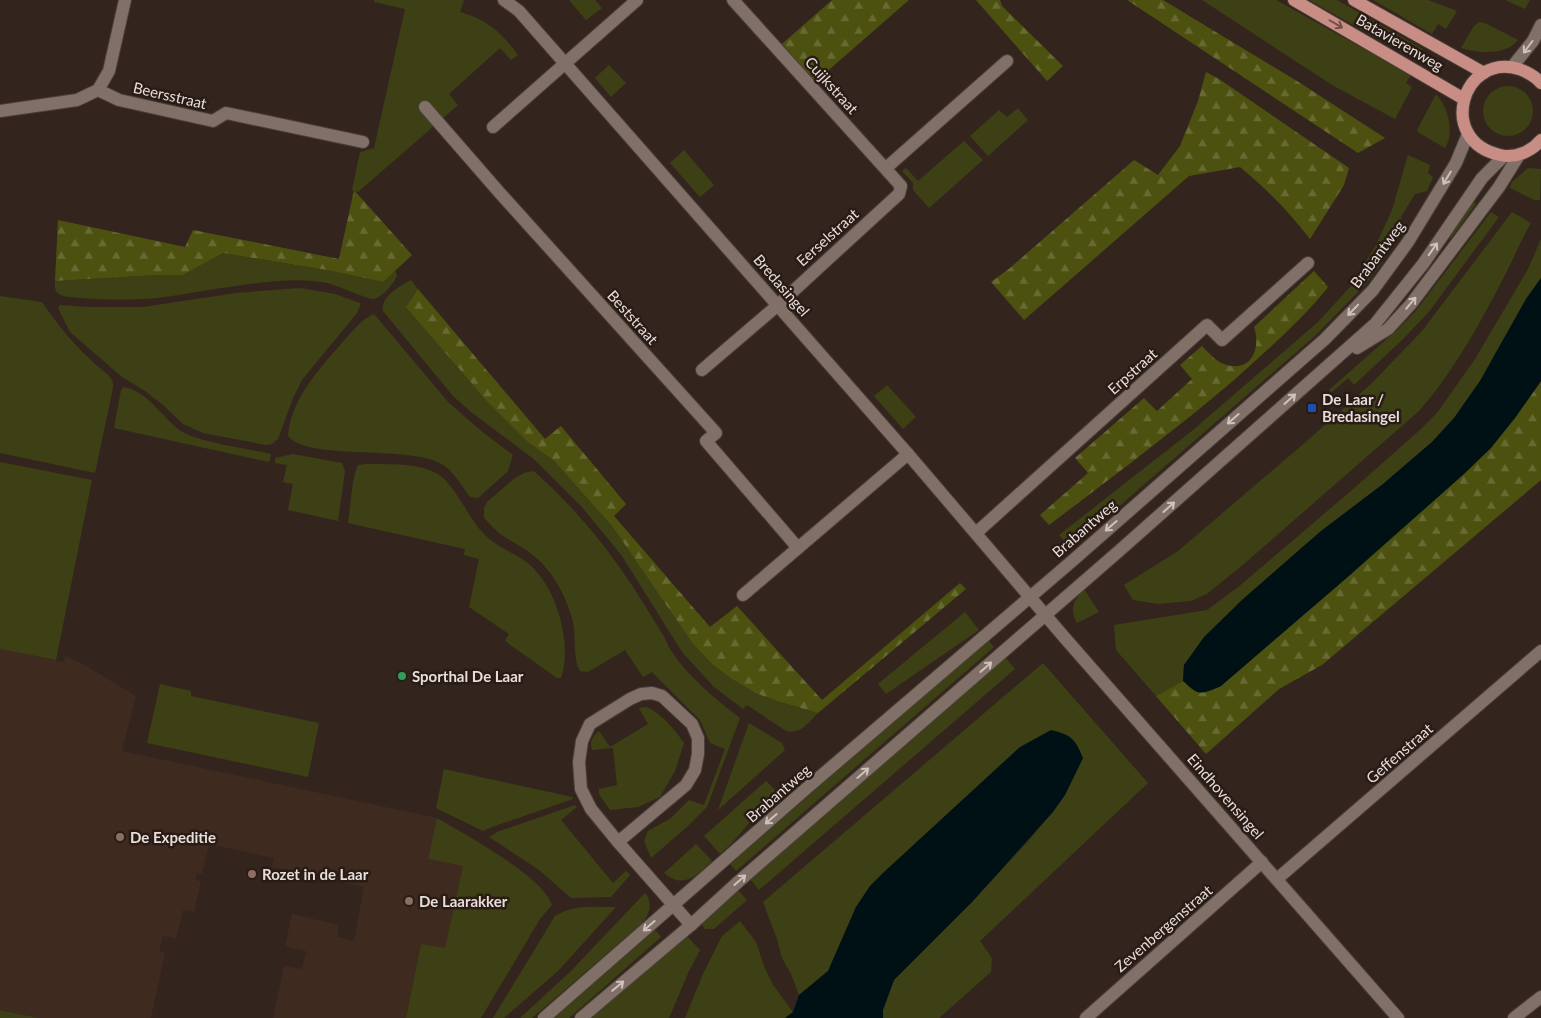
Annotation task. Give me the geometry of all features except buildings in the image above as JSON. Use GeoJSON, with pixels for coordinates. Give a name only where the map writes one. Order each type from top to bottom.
{"type":"FeatureCollection","features":[{"type":"Feature","properties":{"kind":"main road","name":"Batavierenweg"},"geometry":{"type":"LineString","coordinates":[[1294,0],[1464,99]]}},
{"type":"Feature","properties":{"kind":"main road","name":"Batavierenweg"},"geometry":{"type":"LineString","coordinates":[[1354,0],[1484,73]]}},
{"type":"Feature","properties":{"kind":"main road"},"geometry":{"type":"LineString","coordinates":[[1541,83],[1527,72],[1512,67],[1493,69],[1484,73],[1471,84],[1464,99],[1462,111],[1463,123],[1468,134],[1477,145],[1490,153],[1504,156],[1530,153],[1541,140]]}},
{"type":"Feature","properties":{"kind":"street"},"geometry":{"type":"LineString","coordinates":[[0,111],[77,100],[98,90],[109,71],[125,0]]}},
{"type":"Feature","properties":{"kind":"street","name":"Bredasingel"},"geometry":{"type":"LineString","coordinates":[[504,0],[519,11],[778,305],[1030,596]]}},
{"type":"Feature","properties":{"kind":"street"},"geometry":{"type":"LineString","coordinates":[[493,127],[637,0]]}},
{"type":"Feature","properties":{"kind":"street","name":"Cuijkstraat"},"geometry":{"type":"LineString","coordinates":[[733,0],[886,168],[901,186],[899,194]]}},
{"type":"Feature","properties":{"kind":"street"},"geometry":{"type":"LineString","coordinates":[[1512,67],[1532,41],[1541,25]]}},
{"type":"Feature","properties":{"kind":"street"},"geometry":{"type":"LineString","coordinates":[[886,168],[1007,61]]}},
{"type":"Feature","properties":{"kind":"street","name":"Beersstraat"},"geometry":{"type":"LineString","coordinates":[[98,90],[119,100],[213,121],[226,113],[363,142]]}},
{"type":"Feature","properties":{"kind":"street","name":"Beststraat"},"geometry":{"type":"LineString","coordinates":[[425,106],[499,192],[716,433],[706,442],[798,548]]}},
{"type":"Feature","properties":{"kind":"street","name":"Brabantweg"},"geometry":{"type":"LineString","coordinates":[[544,1018],[1317,346],[1373,290],[1408,242],[1456,163],[1468,134]]}},
{"type":"Feature","properties":{"kind":"street"},"geometry":{"type":"LineString","coordinates":[[1331,363],[1388,329],[1411,304],[1499,187],[1530,153]]}},
{"type":"Feature","properties":{"kind":"street"},"geometry":{"type":"LineString","coordinates":[[581,1018],[691,925],[1375,324],[1423,264],[1482,178],[1504,156]]}},
{"type":"Feature","properties":{"kind":"street","name":"Eerselstraat"},"geometry":{"type":"LineString","coordinates":[[778,305],[899,194]]}},
{"type":"Feature","properties":{"kind":"street","name":"Erpstraat"},"geometry":{"type":"LineString","coordinates":[[976,533],[1207,325],[1222,340],[1308,263]]}},
{"type":"Feature","properties":{"kind":"street"},"geometry":{"type":"LineString","coordinates":[[702,370],[778,305]]}},
{"type":"Feature","properties":{"kind":"street"},"geometry":{"type":"LineString","coordinates":[[743,595],[908,454]]}},
{"type":"Feature","properties":{"kind":"street","name":"Eindhovensingel"},"geometry":{"type":"LineString","coordinates":[[1030,596],[1398,1018]]}},
{"type":"Feature","properties":{"kind":"street","name":"Geffenstraat"},"geometry":{"type":"LineString","coordinates":[[1278,879],[1541,651]]}},
{"type":"Feature","properties":{"kind":"street"},"geometry":{"type":"LineString","coordinates":[[618,842],[686,785],[694,770],[698,754],[698,738],[692,724],[662,696],[652,693],[640,694],[630,698],[590,724],[582,741],[579,762],[580,789],[591,809],[618,842],[691,925]]}},
{"type":"Feature","properties":{"kind":"street","name":"Zevenbergenstraat"},"geometry":{"type":"LineString","coordinates":[[1086,1018],[1262,862]]}},
{"type":"Feature","properties":{"kind":"street"},"geometry":{"type":"LineString","coordinates":[[1514,1018],[1541,997]]}},
{"type":"Feature","properties":{"kind":"shaded area"},"geometry":{"type":"Polygon","coordinates":[[[1541,278],[1541,381],[1491,448],[1350,575],[1221,686],[1204,692],[1197,692],[1188,686],[1183,681],[1184,665],[1204,637],[1242,600],[1321,531],[1383,484],[1432,442],[1454,418],[1480,381],[1526,299],[1541,278]]]}},
{"type":"Feature","properties":{"kind":"shaded area","name":"De Expeditie"},"geometry":{"type":"Polygon","coordinates":[[[0,649],[64,662],[65,656],[81,663],[136,696],[122,751],[437,818],[428,859],[463,866],[445,949],[421,944],[406,1018],[273,1018],[284,966],[302,969],[306,951],[285,946],[292,914],[339,925],[337,937],[354,941],[364,887],[272,867],[274,858],[209,844],[202,874],[197,873],[195,880],[201,881],[194,912],[183,910],[176,939],[163,936],[159,952],[165,953],[151,1018],[39,1018],[0,1010],[0,649]]]}},
{"type":"Feature","properties":{"kind":"shaded area"},"geometry":{"type":"Polygon","coordinates":[[[1051,730],[1072,738],[1083,758],[1065,795],[1053,812],[972,902],[894,980],[883,1010],[883,1018],[785,1018],[793,1012],[799,995],[828,971],[856,907],[870,886],[1020,747],[1051,730]]]}},
{"type":"Feature","properties":{"kind":"green space"},"geometry":{"type":"Polygon","coordinates":[[[374,0],[464,0],[460,12],[486,23],[500,33],[518,55],[511,60],[500,48],[449,94],[458,105],[358,192],[352,190],[360,152],[374,148],[405,9],[374,2],[374,0]]]}},
{"type":"Feature","properties":{"kind":"green space"},"geometry":{"type":"Polygon","coordinates":[[[569,0],[595,0],[602,8],[586,20],[569,0]]]}},
{"type":"Feature","properties":{"kind":"green space"},"geometry":{"type":"Polygon","coordinates":[[[832,0],[909,0],[815,82],[782,44],[832,0]]]}},
{"type":"Feature","properties":{"kind":"green space"},"geometry":{"type":"Polygon","coordinates":[[[976,0],[1000,0],[1002,6],[1063,66],[1047,81],[976,0]]]}},
{"type":"Feature","properties":{"kind":"green space"},"geometry":{"type":"Polygon","coordinates":[[[1127,0],[1163,0],[1297,81],[1385,138],[1358,153],[1127,0]]]}},
{"type":"Feature","properties":{"kind":"green space"},"geometry":{"type":"Polygon","coordinates":[[[1202,0],[1276,0],[1411,75],[1406,83],[1412,87],[1395,119],[1332,85],[1202,0]]]}},
{"type":"Feature","properties":{"kind":"green space"},"geometry":{"type":"Polygon","coordinates":[[[1309,0],[1337,0],[1423,49],[1417,61],[1309,0]]]}},
{"type":"Feature","properties":{"kind":"green space"},"geometry":{"type":"Polygon","coordinates":[[[1373,0],[1428,0],[1457,11],[1446,29],[1438,24],[1432,34],[1373,0]]]}},
{"type":"Feature","properties":{"kind":"green space"},"geometry":{"type":"Polygon","coordinates":[[[1505,0],[1530,0],[1525,9],[1505,0]]]}},
{"type":"Feature","properties":{"kind":"green space"},"geometry":{"type":"Polygon","coordinates":[[[1479,22],[1485,23],[1518,40],[1513,45],[1499,51],[1483,52],[1461,48],[1474,26],[1479,22]]]}},
{"type":"Feature","properties":{"kind":"green space"},"geometry":{"type":"Polygon","coordinates":[[[609,65],[626,83],[611,97],[595,78],[609,65]]]}},
{"type":"Feature","properties":{"kind":"green space"},"geometry":{"type":"Polygon","coordinates":[[[1206,72],[1349,168],[1344,185],[1310,239],[1277,201],[1240,167],[1189,176],[1024,320],[991,282],[1010,268],[1134,160],[1158,175],[1180,146],[1198,101],[1206,72]]]}},
{"type":"Feature","properties":{"kind":"green space"},"geometry":{"type":"Polygon","coordinates":[[[1513,86],[1526,93],[1532,101],[1532,121],[1526,129],[1518,135],[1503,136],[1490,129],[1484,121],[1483,106],[1490,93],[1498,87],[1513,86]]]}},
{"type":"Feature","properties":{"kind":"green space"},"geometry":{"type":"Polygon","coordinates":[[[1436,94],[1444,106],[1449,120],[1450,135],[1445,148],[1417,130],[1436,94]]]}},
{"type":"Feature","properties":{"kind":"green space"},"geometry":{"type":"Polygon","coordinates":[[[1018,108],[1028,120],[988,156],[970,136],[999,110],[1007,117],[1018,108]]]}},
{"type":"Feature","properties":{"kind":"green space"},"geometry":{"type":"Polygon","coordinates":[[[964,141],[983,160],[929,208],[913,190],[913,183],[902,171],[906,168],[918,181],[964,141]]]}},
{"type":"Feature","properties":{"kind":"green space"},"geometry":{"type":"Polygon","coordinates":[[[684,150],[714,185],[700,197],[670,163],[684,150]]]}},
{"type":"Feature","properties":{"kind":"green space"},"geometry":{"type":"Polygon","coordinates":[[[1408,155],[1430,165],[1428,173],[1433,177],[1427,191],[1415,194],[1401,217],[1403,228],[1382,263],[1365,285],[1316,335],[1070,549],[1059,535],[1193,430],[1318,322],[1350,287],[1376,245],[1392,210],[1408,155]]]}},
{"type":"Feature","properties":{"kind":"green space"},"geometry":{"type":"Polygon","coordinates":[[[1528,168],[1541,169],[1540,200],[1534,200],[1510,188],[1512,182],[1528,168]]]}},
{"type":"Feature","properties":{"kind":"green space"},"geometry":{"type":"Polygon","coordinates":[[[354,190],[412,255],[383,282],[327,270],[223,253],[183,275],[55,281],[58,220],[185,247],[193,230],[339,259],[354,190]]]}},
{"type":"Feature","properties":{"kind":"green space"},"geometry":{"type":"Polygon","coordinates":[[[1472,201],[1476,204],[1452,237],[1447,240],[1472,201]]]}},
{"type":"Feature","properties":{"kind":"green space"},"geometry":{"type":"Polygon","coordinates":[[[1491,212],[1499,217],[1428,313],[1354,385],[1348,378],[1331,393],[1329,390],[1415,312],[1491,212]]]}},
{"type":"Feature","properties":{"kind":"green space"},"geometry":{"type":"Polygon","coordinates":[[[1512,212],[1531,223],[1478,326],[1456,362],[1419,411],[1207,594],[1191,601],[1158,604],[1133,600],[1124,585],[1178,551],[1372,383],[1422,331],[1512,212]]]}},
{"type":"Feature","properties":{"kind":"green space"},"geometry":{"type":"Polygon","coordinates":[[[1541,239],[1541,278],[1526,299],[1480,381],[1454,418],[1432,442],[1383,484],[1321,531],[1242,600],[1204,638],[1184,665],[1183,681],[1156,696],[1116,650],[1114,625],[1207,610],[1237,588],[1421,429],[1437,413],[1475,359],[1528,269],[1541,239]]]}},
{"type":"Feature","properties":{"kind":"green space"},"geometry":{"type":"Polygon","coordinates":[[[223,253],[327,270],[383,282],[395,270],[397,275],[388,289],[381,296],[374,299],[327,283],[305,280],[226,287],[167,297],[119,300],[66,297],[57,293],[55,288],[55,281],[183,275],[223,253]]]}},
{"type":"Feature","properties":{"kind":"green space"},"geometry":{"type":"Polygon","coordinates":[[[1314,271],[1328,287],[1283,335],[1234,380],[1188,418],[1049,525],[1040,515],[1088,473],[1075,458],[1144,398],[1157,411],[1192,379],[1180,365],[1202,346],[1223,364],[1243,365],[1255,350],[1256,335],[1254,327],[1314,271]]]}},
{"type":"Feature","properties":{"kind":"green space"},"geometry":{"type":"Polygon","coordinates":[[[411,280],[418,289],[406,307],[528,442],[554,461],[612,526],[693,644],[713,665],[755,693],[818,713],[808,724],[796,731],[786,731],[747,705],[743,709],[714,687],[682,652],[622,556],[581,506],[535,460],[471,412],[453,396],[383,311],[383,306],[388,296],[411,280]]]}},
{"type":"Feature","properties":{"kind":"green space"},"geometry":{"type":"Polygon","coordinates":[[[300,288],[335,294],[360,303],[360,306],[357,313],[302,380],[293,398],[278,439],[272,444],[266,445],[203,433],[183,424],[163,405],[122,377],[70,332],[58,308],[60,305],[143,307],[236,293],[300,288]]]}},
{"type":"Feature","properties":{"kind":"green space"},"geometry":{"type":"Polygon","coordinates":[[[418,289],[545,439],[561,426],[626,504],[614,516],[710,627],[737,606],[822,700],[960,583],[966,589],[818,713],[755,693],[713,665],[693,644],[612,526],[554,461],[528,442],[486,400],[406,307],[418,289]]]}},
{"type":"Feature","properties":{"kind":"green space"},"geometry":{"type":"Polygon","coordinates":[[[0,296],[42,302],[69,338],[112,379],[113,388],[95,473],[0,453],[0,296]]]}},
{"type":"Feature","properties":{"kind":"green space"},"geometry":{"type":"Polygon","coordinates":[[[374,314],[449,403],[513,455],[508,471],[478,498],[470,497],[449,470],[440,463],[404,455],[316,448],[299,444],[288,436],[294,410],[308,385],[324,363],[353,331],[365,319],[374,314]]]}},
{"type":"Feature","properties":{"kind":"green space"},"geometry":{"type":"Polygon","coordinates":[[[1541,381],[1541,480],[1322,665],[1279,689],[1206,754],[1156,696],[1183,681],[1200,692],[1221,686],[1350,575],[1515,418],[1541,381]]]}},
{"type":"Feature","properties":{"kind":"green space"},"geometry":{"type":"Polygon","coordinates":[[[887,385],[916,417],[903,429],[874,396],[887,385]]]}},
{"type":"Feature","properties":{"kind":"green space"},"geometry":{"type":"Polygon","coordinates":[[[124,387],[148,399],[181,431],[199,439],[271,454],[269,462],[114,428],[121,390],[124,387]]]}},
{"type":"Feature","properties":{"kind":"green space"},"geometry":{"type":"Polygon","coordinates":[[[293,454],[342,463],[345,471],[338,521],[288,510],[293,484],[283,482],[287,465],[275,463],[275,458],[293,454]]]}},
{"type":"Feature","properties":{"kind":"green space"},"geometry":{"type":"Polygon","coordinates":[[[0,462],[92,480],[56,660],[0,649],[0,462]]]}},
{"type":"Feature","properties":{"kind":"green space"},"geometry":{"type":"Polygon","coordinates":[[[358,465],[413,466],[431,470],[438,474],[451,486],[473,520],[488,538],[525,561],[536,571],[553,598],[563,631],[565,648],[561,678],[557,678],[505,641],[509,634],[469,607],[479,559],[464,555],[465,549],[348,523],[356,471],[358,465]]]}},
{"type":"Feature","properties":{"kind":"green space"},"geometry":{"type":"Polygon","coordinates":[[[534,471],[580,517],[601,542],[626,576],[664,636],[670,649],[685,669],[711,695],[740,718],[707,807],[651,858],[644,841],[648,831],[671,818],[689,800],[704,805],[725,749],[710,743],[700,720],[652,672],[643,677],[625,650],[588,672],[580,671],[576,659],[572,618],[565,598],[555,580],[535,556],[500,534],[484,518],[484,508],[487,502],[515,478],[524,473],[534,471]]]}},
{"type":"Feature","properties":{"kind":"green space"},"geometry":{"type":"Polygon","coordinates":[[[1084,589],[1099,612],[1077,623],[1073,609],[1084,589]]]}},
{"type":"Feature","properties":{"kind":"green space"},"geometry":{"type":"Polygon","coordinates":[[[965,612],[979,630],[886,694],[878,684],[965,612]]]}},
{"type":"Feature","properties":{"kind":"green space"},"geometry":{"type":"Polygon","coordinates":[[[988,640],[994,647],[736,871],[730,864],[988,640]]]}},
{"type":"Feature","properties":{"kind":"green space"},"geometry":{"type":"Polygon","coordinates":[[[1005,657],[1015,669],[759,890],[750,879],[1005,657]]]}},
{"type":"Feature","properties":{"kind":"green space"},"geometry":{"type":"Polygon","coordinates":[[[1043,663],[1148,783],[980,941],[992,958],[991,972],[939,1018],[883,1018],[883,1010],[894,980],[972,902],[1031,838],[1065,795],[1083,758],[1020,747],[870,886],[856,907],[828,971],[799,995],[782,958],[763,902],[1043,663]]]}},
{"type":"Feature","properties":{"kind":"green space"},"geometry":{"type":"Polygon","coordinates":[[[160,684],[191,691],[191,696],[319,723],[308,777],[147,743],[160,684]]]}},
{"type":"Feature","properties":{"kind":"green space"},"geometry":{"type":"Polygon","coordinates":[[[647,707],[663,718],[684,743],[675,771],[660,797],[638,807],[610,810],[599,794],[599,789],[617,785],[613,748],[592,750],[592,739],[599,731],[610,747],[648,724],[639,708],[647,707]]]}},
{"type":"Feature","properties":{"kind":"green space"},"geometry":{"type":"Polygon","coordinates":[[[749,723],[782,743],[785,750],[718,810],[749,723]]]}},
{"type":"Feature","properties":{"kind":"green space"},"geometry":{"type":"Polygon","coordinates":[[[444,769],[572,797],[573,799],[483,831],[436,808],[444,769]]]}},
{"type":"Feature","properties":{"kind":"green space"},"geometry":{"type":"Polygon","coordinates":[[[766,781],[776,791],[732,843],[720,854],[704,836],[766,781]]]}},
{"type":"Feature","properties":{"kind":"green space"},"geometry":{"type":"Polygon","coordinates":[[[575,805],[577,807],[561,820],[613,883],[626,871],[630,875],[611,897],[571,898],[539,870],[489,837],[497,832],[575,805]]]}},
{"type":"Feature","properties":{"kind":"green space"},"geometry":{"type":"Polygon","coordinates":[[[437,818],[519,869],[546,894],[552,905],[540,919],[481,1018],[406,1018],[421,944],[445,948],[463,866],[428,859],[437,818]]]}},
{"type":"Feature","properties":{"kind":"green space"},"geometry":{"type":"Polygon","coordinates":[[[696,844],[712,861],[690,879],[678,880],[664,873],[696,844]]]}},
{"type":"Feature","properties":{"kind":"green space"},"geometry":{"type":"Polygon","coordinates":[[[738,890],[747,900],[714,929],[705,929],[700,922],[738,890]]]}},
{"type":"Feature","properties":{"kind":"green space"},"geometry":{"type":"Polygon","coordinates":[[[645,893],[649,900],[650,908],[642,923],[532,1018],[520,1018],[570,972],[645,893]]]}},
{"type":"Feature","properties":{"kind":"green space"},"geometry":{"type":"Polygon","coordinates":[[[616,907],[558,971],[504,1018],[493,1018],[555,916],[577,908],[616,907]]]}},
{"type":"Feature","properties":{"kind":"green space"},"geometry":{"type":"Polygon","coordinates":[[[740,921],[756,942],[773,985],[793,1012],[785,1018],[685,1018],[703,974],[722,936],[740,921]]]}},
{"type":"Feature","properties":{"kind":"green space"},"geometry":{"type":"Polygon","coordinates":[[[655,930],[661,937],[569,1018],[554,1018],[655,930]]]}},
{"type":"Feature","properties":{"kind":"green space"},"geometry":{"type":"Polygon","coordinates":[[[686,935],[700,950],[669,1018],[590,1018],[686,935]]]}},
{"type":"Feature","properties":{"kind":"green space"},"geometry":{"type":"Polygon","coordinates":[[[0,1010],[4,1011],[39,1018],[0,1018],[0,1010]]]}},
{"type":"Feature","properties":{"kind":"place","name":"De Laar / Bredasingel"},"geometry":{"type":"Point","coordinates":[1312,408]}},
{"type":"Feature","properties":{"kind":"place","name":"Sporthal De Laar"},"geometry":{"type":"Point","coordinates":[402,676]}},
{"type":"Feature","properties":{"kind":"place","name":"De Expeditie"},"geometry":{"type":"Point","coordinates":[120,837]}},
{"type":"Feature","properties":{"kind":"place","name":"Rozet in de Laar"},"geometry":{"type":"Point","coordinates":[252,874]}},
{"type":"Feature","properties":{"kind":"place","name":"De Laarakker"},"geometry":{"type":"Point","coordinates":[409,901]}}]}
